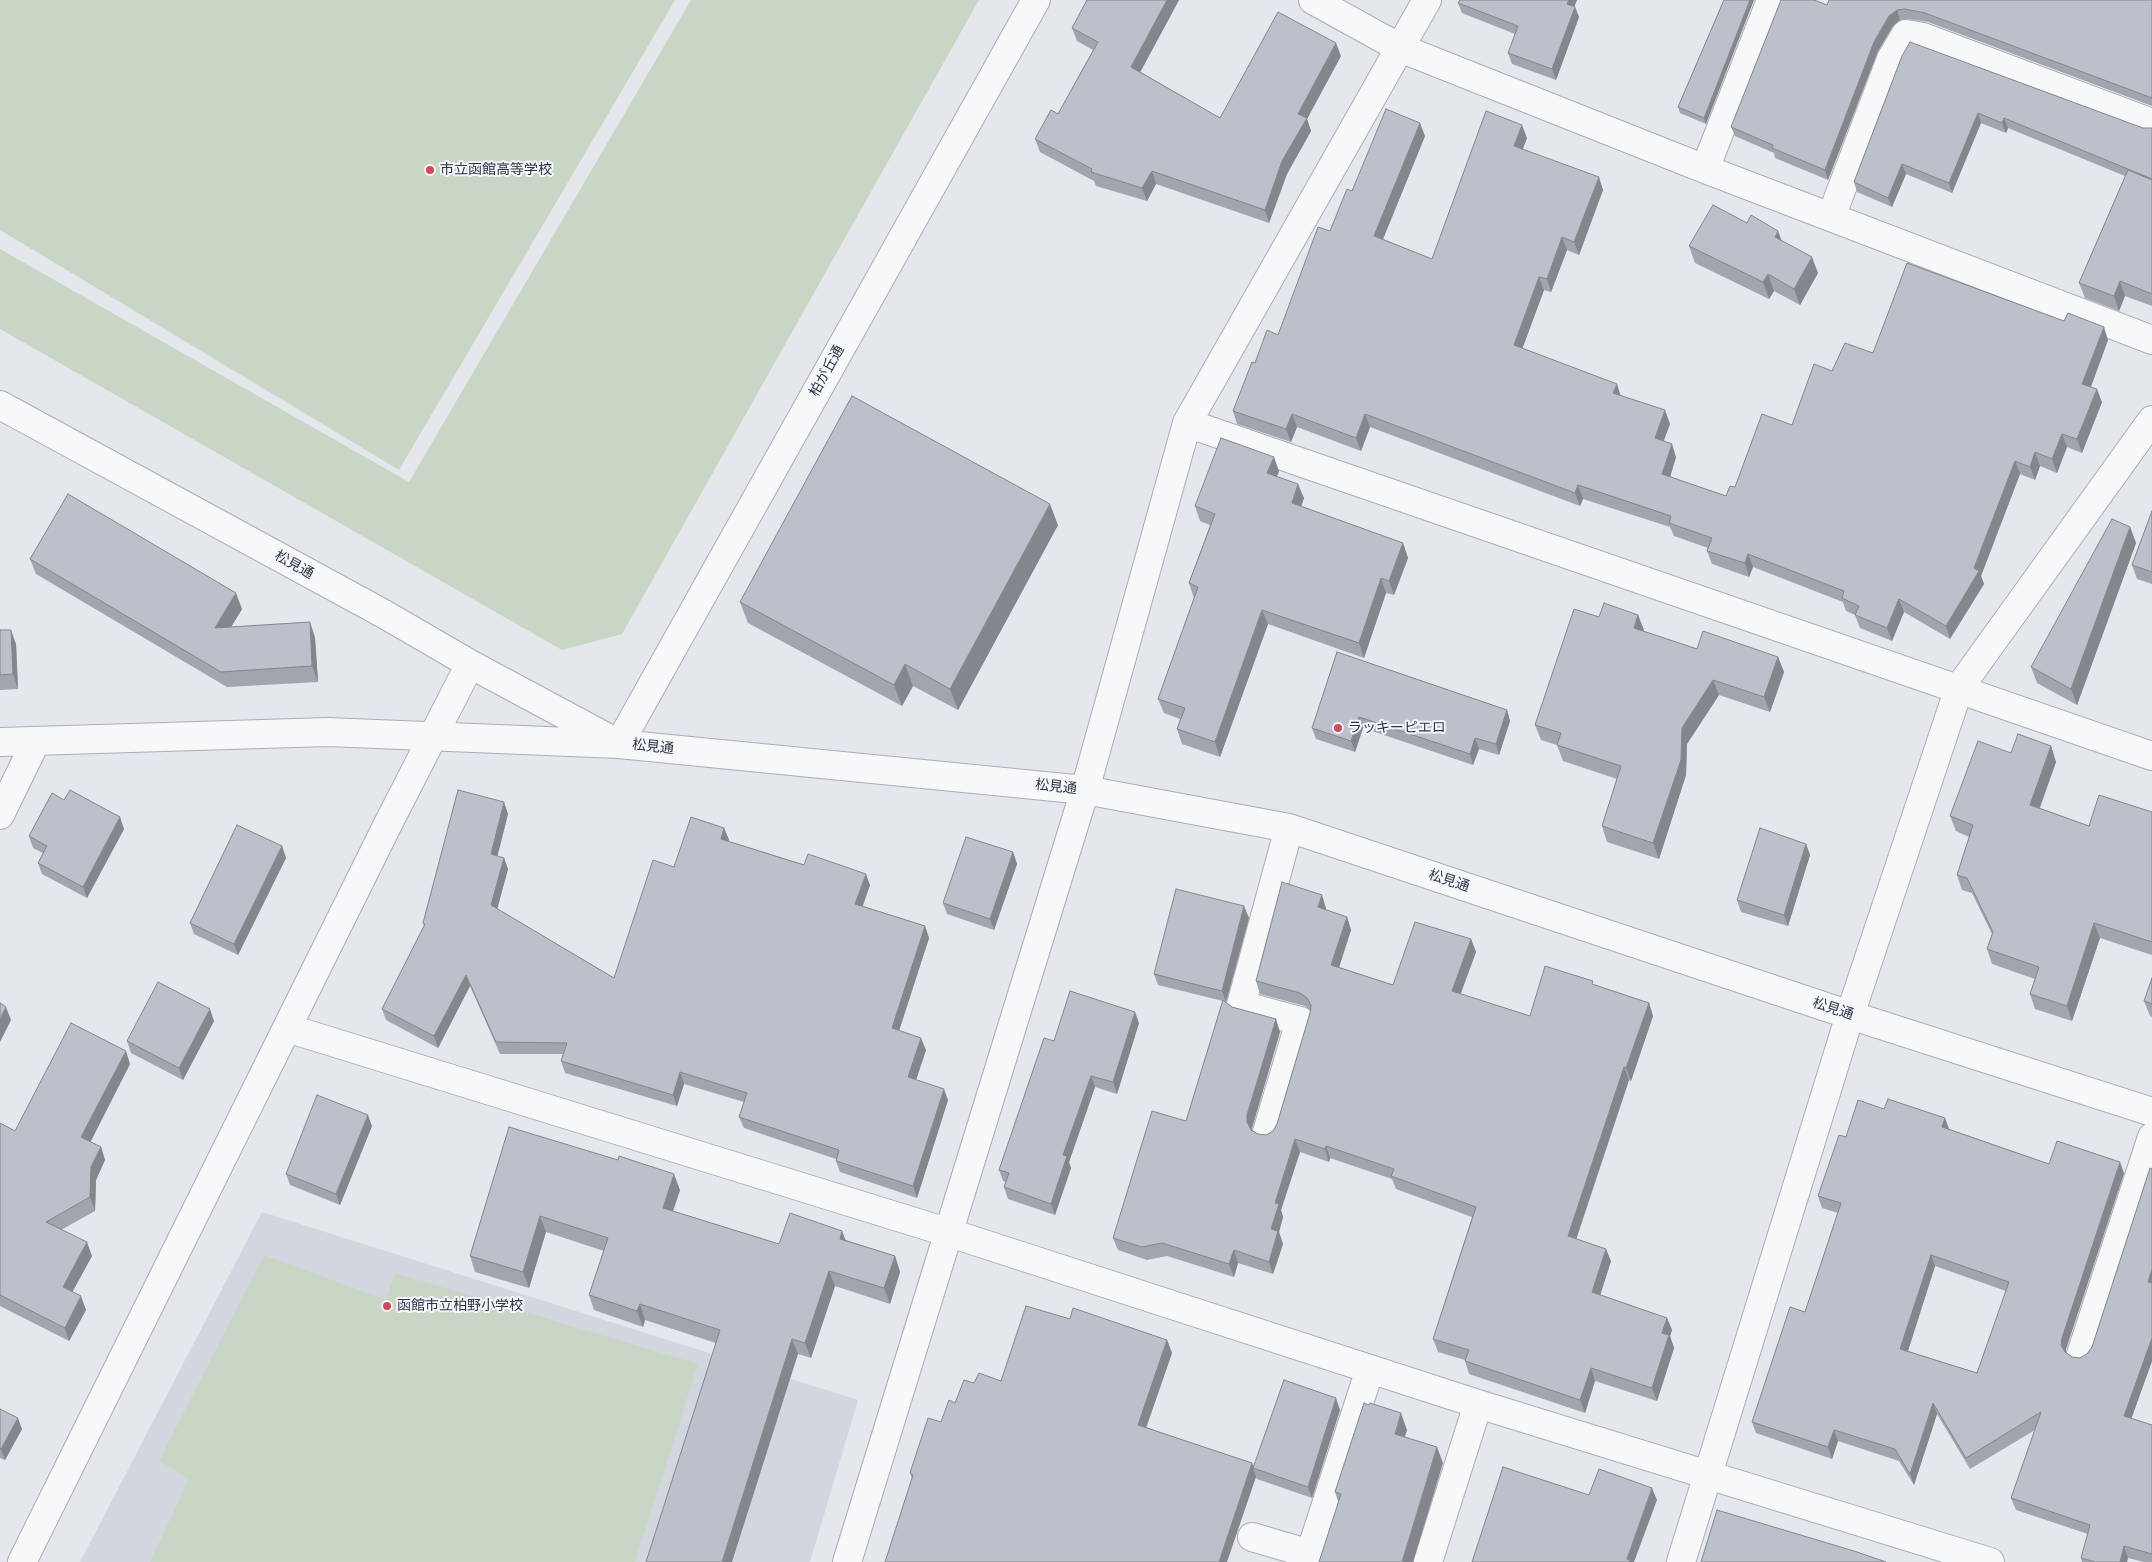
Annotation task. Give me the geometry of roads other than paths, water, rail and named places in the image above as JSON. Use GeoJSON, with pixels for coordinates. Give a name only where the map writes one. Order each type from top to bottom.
{"type":"FeatureCollection","features":[{"type":"Feature","properties":{"kind":"street","name":"柏が丘通"},"geometry":{"type":"LineString","coordinates":[[619,744],[1036,0]]}},
{"type":"Feature","properties":{"kind":"street"},"geometry":{"type":"LineString","coordinates":[[1314,0],[1400,48],[1831,217],[2152,340]]}},
{"type":"Feature","properties":{"kind":"street"},"geometry":{"type":"LineString","coordinates":[[846,1562],[950,1233],[1085,790],[1187,423],[1427,0]]}},
{"type":"Feature","properties":{"kind":"street"},"geometry":{"type":"LineString","coordinates":[[1705,168],[1772,0]]}},
{"type":"Feature","properties":{"kind":"street"},"geometry":{"type":"LineString","coordinates":[[1831,217],[1891,59],[1906,34],[1923,37],[2152,123]]}},
{"type":"Feature","properties":{"kind":"street","name":"松見通"},"geometry":{"type":"LineString","coordinates":[[0,405],[619,744],[1085,790],[1289,828],[1850,1015],[2152,1112]]}},
{"type":"Feature","properties":{"kind":"street"},"geometry":{"type":"LineString","coordinates":[[1681,1562],[1850,1015],[1959,688],[2152,420]]}},
{"type":"Feature","properties":{"kind":"street"},"geometry":{"type":"LineString","coordinates":[[1187,423],[2152,756]]}},
{"type":"Feature","properties":{"kind":"street"},"geometry":{"type":"LineString","coordinates":[[22,1562],[470,664]]}},
{"type":"Feature","properties":{"kind":"street"},"geometry":{"type":"LineString","coordinates":[[0,742],[328,732],[619,744]]}},
{"type":"Feature","properties":{"kind":"street"},"geometry":{"type":"LineString","coordinates":[[0,815],[36,741]]}},
{"type":"Feature","properties":{"kind":"street"},"geometry":{"type":"LineString","coordinates":[[1267,1132],[1300,1021],[1241,1005],[1289,828]]}},
{"type":"Feature","properties":{"kind":"street"},"geometry":{"type":"LineString","coordinates":[[287,1028],[950,1233],[1478,1404],[1990,1562]]}},
{"type":"Feature","properties":{"kind":"street"},"geometry":{"type":"LineString","coordinates":[[2080,1354],[2152,1137]]}},
{"type":"Feature","properties":{"kind":"street"},"geometry":{"type":"LineString","coordinates":[[1252,1537],[1310,1554],[1370,1369]]}},
{"type":"Feature","properties":{"kind":"street"},"geometry":{"type":"LineString","coordinates":[[1428,1562],[1478,1404]]}},
{"type":"Feature","properties":{"kind":"place","name":"市立函館高等学校"},"geometry":{"type":"Point","coordinates":[430,170]}},
{"type":"Feature","properties":{"kind":"place","name":"ラッキーピエロ"},"geometry":{"type":"Point","coordinates":[1338,728]}},
{"type":"Feature","properties":{"kind":"place","name":"函館市立柏野小学校"},"geometry":{"type":"Point","coordinates":[387,1306]}}]}
